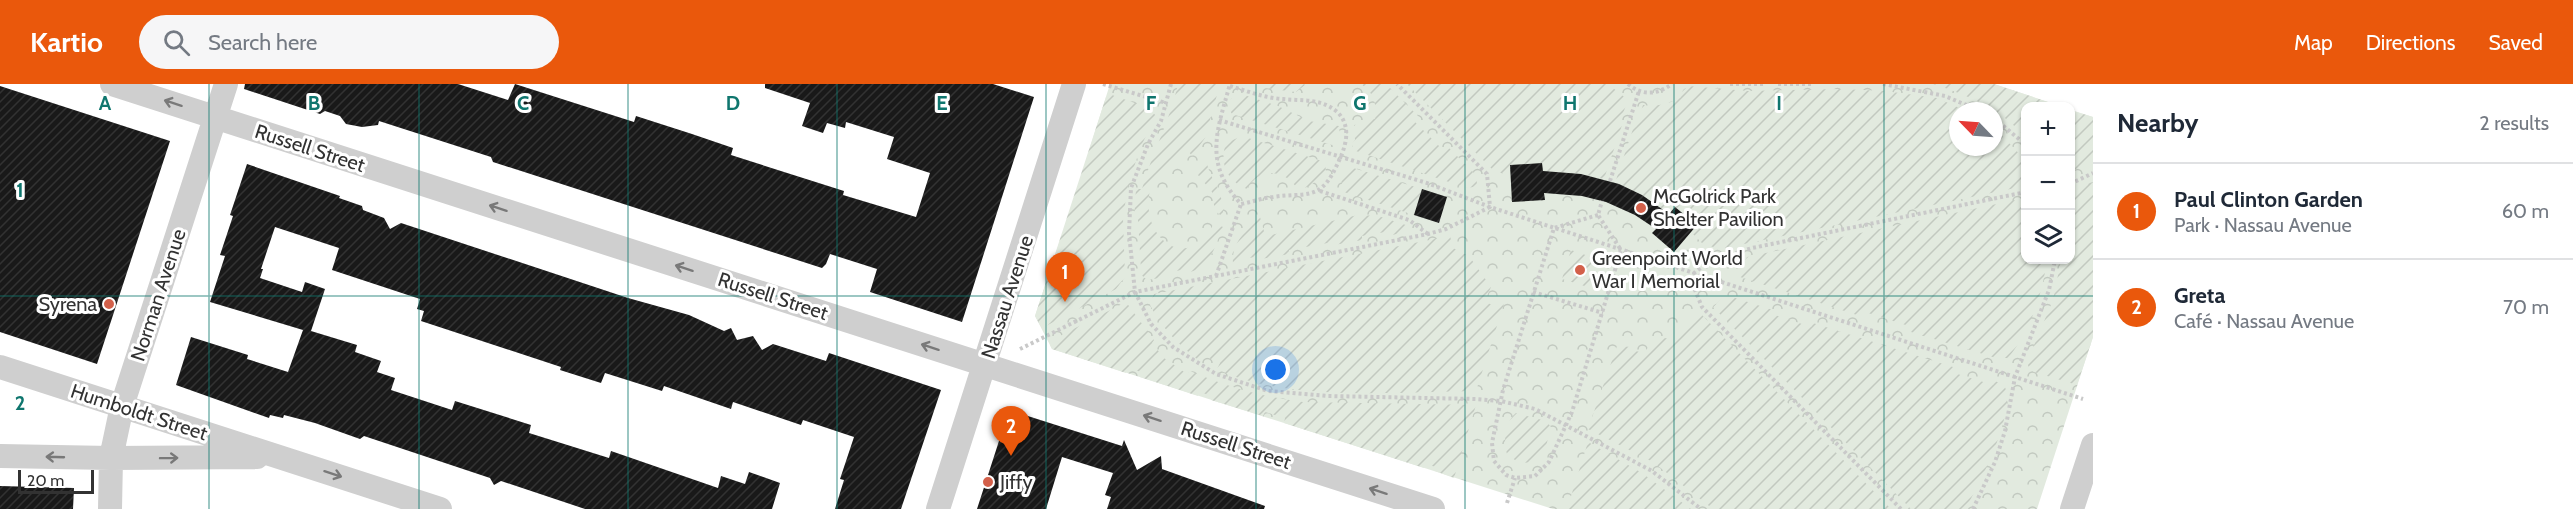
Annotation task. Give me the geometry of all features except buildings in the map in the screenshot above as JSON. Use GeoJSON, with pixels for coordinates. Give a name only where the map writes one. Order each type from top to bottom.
{"type":"FeatureCollection","features":[{"type":"Feature","properties":{"kind":"street","name":"Russell Street"},"geometry":{"type":"LineString","coordinates":[[112,84],[1433,509]]}},
{"type":"Feature","properties":{"kind":"street","name":"Norman Avenue"},"geometry":{"type":"LineString","coordinates":[[110,509],[111,458],[122,406],[226,84]]}},
{"type":"Feature","properties":{"kind":"street","name":"Nassau Avenue"},"geometry":{"type":"LineString","coordinates":[[938,509],[1074,84]]}},
{"type":"Feature","properties":{"kind":"street","name":"Humboldt Street"},"geometry":{"type":"LineString","coordinates":[[0,367],[440,509]]}},
{"type":"Feature","properties":{"kind":"street"},"geometry":{"type":"LineString","coordinates":[[2073,509],[2093,445]]}},
{"type":"Feature","properties":{"kind":"street","name":"Humboldt Street"},"geometry":{"type":"LineString","coordinates":[[0,456],[111,458],[278,456]]}},
{"type":"Feature","properties":{"kind":"path"},"geometry":{"type":"LineString","coordinates":[[1103,84],[1167,103]]}},
{"type":"Feature","properties":{"kind":"path"},"geometry":{"type":"LineString","coordinates":[[1171,84],[1161,121],[1148,144],[1131,188],[1129,233],[1135,292],[1151,324],[1173,347],[1216,374],[1268,391],[1328,396],[1501,401],[1535,409],[1652,471],[1701,509]]}},
{"type":"Feature","properties":{"kind":"path"},"geometry":{"type":"LineString","coordinates":[[1397,84],[1487,174],[1490,207]]}},
{"type":"Feature","properties":{"kind":"path"},"geometry":{"type":"LineString","coordinates":[[1628,84],[1639,91],[1650,93],[1660,91],[1672,84]]}},
{"type":"Feature","properties":{"kind":"path"},"geometry":{"type":"LineString","coordinates":[[1730,84],[1765,84]]}},
{"type":"Feature","properties":{"kind":"path"},"geometry":{"type":"LineString","coordinates":[[1779,84],[1814,84]]}},
{"type":"Feature","properties":{"kind":"path"},"geometry":{"type":"LineString","coordinates":[[1883,84],[1945,96],[1959,102]]}},
{"type":"Feature","properties":{"kind":"path"},"geometry":{"type":"LineString","coordinates":[[1230,85],[1266,96],[1307,99],[1336,111],[1346,122],[1347,139],[1327,185],[1302,195],[1272,197],[1241,204],[1226,183],[1218,161],[1215,142],[1230,85]]}},
{"type":"Feature","properties":{"kind":"path"},"geometry":{"type":"LineString","coordinates":[[1610,181],[1639,91]]}},
{"type":"Feature","properties":{"kind":"path"},"geometry":{"type":"LineString","coordinates":[[1219,120],[1448,191],[1621,250],[2083,399]]}},
{"type":"Feature","properties":{"kind":"path"},"geometry":{"type":"LineString","coordinates":[[2003,126],[2021,142]]}},
{"type":"Feature","properties":{"kind":"path"},"geometry":{"type":"LineString","coordinates":[[2075,182],[2093,173]]}},
{"type":"Feature","properties":{"kind":"path"},"geometry":{"type":"LineString","coordinates":[[1319,190],[1409,219],[1428,234]]}},
{"type":"Feature","properties":{"kind":"path"},"geometry":{"type":"LineString","coordinates":[[1694,273],[1710,261],[1752,248],[2021,193]]}},
{"type":"Feature","properties":{"kind":"path"},"geometry":{"type":"LineString","coordinates":[[1554,228],[1501,401],[1491,452],[1499,469],[1515,478],[1535,476],[1549,462],[1566,424],[1603,313],[1621,250],[1598,214],[1602,201]]}},
{"type":"Feature","properties":{"kind":"path"},"geometry":{"type":"LineString","coordinates":[[1216,276],[1241,204]]}},
{"type":"Feature","properties":{"kind":"path"},"geometry":{"type":"LineString","coordinates":[[1020,349],[1135,292],[1428,234],[1446,229],[1490,207]]}},
{"type":"Feature","properties":{"kind":"path"},"geometry":{"type":"LineString","coordinates":[[1554,228],[1598,214]]}},
{"type":"Feature","properties":{"kind":"path"},"geometry":{"type":"LineString","coordinates":[[1973,509],[1995,462],[2005,430],[2015,377],[2049,290],[2054,264]]}},
{"type":"Feature","properties":{"kind":"path"},"geometry":{"type":"LineString","coordinates":[[1694,273],[1695,290],[1702,307],[1901,509]]}},
{"type":"Feature","properties":{"kind":"path"},"geometry":{"type":"LineString","coordinates":[[1533,292],[1603,313]]}},
{"type":"Feature","properties":{"kind":"path"},"geometry":{"type":"LineString","coordinates":[[1507,503],[1515,478]]}},
{"type":"Feature","properties":{"kind":"green space"},"geometry":{"type":"Polygon","coordinates":[[[1110,84],[1994,84],[2048,102],[2021,102],[2021,264],[2075,264],[2075,111],[2093,117],[2093,337],[2037,509],[1553,509],[1052,349],[1035,316],[1083,171],[1086,172],[1088,154],[1110,84]]]}},
{"type":"Feature","properties":{"kind":"green space"},"geometry":{"type":"Polygon","coordinates":[[[1178,84],[1220,84],[1205,138],[1192,156],[1189,152],[1168,164],[1170,167],[1160,179],[1155,176],[1149,196],[1149,215],[1155,230],[1165,241],[1177,248],[1190,247],[1203,240],[1214,223],[1223,227],[1211,256],[1202,266],[1187,273],[1186,269],[1171,272],[1172,276],[1147,280],[1137,271],[1141,270],[1138,220],[1134,219],[1136,189],[1142,189],[1178,84]]]}},
{"type":"Feature","properties":{"kind":"green space"},"geometry":{"type":"Polygon","coordinates":[[[1266,84],[1305,85],[1296,92],[1265,88],[1266,84]]]}},
{"type":"Feature","properties":{"kind":"green space"},"geometry":{"type":"Polygon","coordinates":[[[1361,84],[1386,84],[1419,117],[1415,122],[1445,152],[1449,148],[1476,175],[1477,184],[1467,188],[1353,150],[1354,125],[1369,123],[1371,117],[1375,119],[1374,99],[1361,84]]]}},
{"type":"Feature","properties":{"kind":"green space"},"geometry":{"type":"Polygon","coordinates":[[[1407,84],[1608,84],[1628,100],[1604,179],[1575,173],[1543,172],[1542,163],[1510,165],[1510,177],[1492,169],[1407,84]]]}},
{"type":"Feature","properties":{"kind":"green space"},"geometry":{"type":"Polygon","coordinates":[[[1933,84],[1994,84],[2048,102],[2021,102],[2021,133],[2003,116],[2003,102],[1978,102],[1933,84]]]}},
{"type":"Feature","properties":{"kind":"green space"},"geometry":{"type":"Polygon","coordinates":[[[1688,86],[1748,91],[1840,89],[1885,91],[1937,98],[1949,103],[1949,156],[2003,156],[2003,137],[2021,156],[2021,187],[1720,249],[1703,244],[1691,232],[1697,225],[1675,207],[1669,214],[1642,195],[1615,183],[1643,105],[1658,105],[1681,97],[1679,95],[1688,86]]]}},
{"type":"Feature","properties":{"kind":"green space"},"geometry":{"type":"Polygon","coordinates":[[[1241,94],[1278,106],[1309,121],[1339,126],[1340,137],[1332,145],[1232,114],[1229,109],[1231,99],[1241,94]]]}},
{"type":"Feature","properties":{"kind":"green space"},"geometry":{"type":"Polygon","coordinates":[[[1112,95],[1149,108],[1156,116],[1141,146],[1128,185],[1123,218],[1125,277],[1116,289],[1044,327],[1040,325],[1035,316],[1106,97],[1112,95]]]}},
{"type":"Feature","properties":{"kind":"green space"},"geometry":{"type":"Polygon","coordinates":[[[2075,112],[2093,117],[2093,161],[2075,170],[2075,112]]]}},
{"type":"Feature","properties":{"kind":"green space"},"geometry":{"type":"Polygon","coordinates":[[[1242,136],[1325,162],[1326,172],[1310,186],[1298,190],[1287,178],[1272,173],[1258,177],[1247,189],[1240,186],[1226,171],[1224,151],[1226,143],[1242,136]]]}},
{"type":"Feature","properties":{"kind":"green space"},"geometry":{"type":"Polygon","coordinates":[[[1206,160],[1220,194],[1223,217],[1215,211],[1212,192],[1198,175],[1206,160]]]}},
{"type":"Feature","properties":{"kind":"green space"},"geometry":{"type":"Polygon","coordinates":[[[1350,167],[1422,189],[1414,215],[1344,192],[1341,180],[1346,169],[1350,167]]]}},
{"type":"Feature","properties":{"kind":"green space"},"geometry":{"type":"Polygon","coordinates":[[[2093,182],[2093,319],[2091,326],[2093,337],[2077,385],[2034,372],[2029,368],[2027,362],[2053,300],[2060,264],[2075,264],[2075,193],[2093,182]]]}},
{"type":"Feature","properties":{"kind":"green space"},"geometry":{"type":"Polygon","coordinates":[[[2021,199],[2021,264],[2046,264],[2034,312],[2023,336],[2008,358],[1996,358],[1911,332],[1912,327],[1865,312],[1863,317],[1737,276],[1747,257],[2021,199]]]}},
{"type":"Feature","properties":{"kind":"green space"},"geometry":{"type":"Polygon","coordinates":[[[1358,215],[1378,216],[1412,227],[1410,231],[1392,235],[1391,231],[1362,236],[1362,240],[1334,245],[1333,242],[1289,250],[1289,254],[1261,259],[1261,256],[1243,259],[1242,263],[1237,265],[1233,263],[1237,243],[1245,231],[1260,217],[1265,235],[1271,235],[1358,215]]]}},
{"type":"Feature","properties":{"kind":"green space"},"geometry":{"type":"Polygon","coordinates":[[[1450,236],[1453,248],[1469,256],[1491,287],[1486,298],[1488,303],[1498,308],[1504,304],[1476,391],[1343,393],[1308,391],[1244,379],[1217,369],[1220,363],[1204,356],[1201,362],[1193,356],[1166,329],[1150,305],[1154,294],[1450,236]]]}},
{"type":"Feature","properties":{"kind":"green space"},"geometry":{"type":"Polygon","coordinates":[[[1571,250],[1600,260],[1591,288],[1562,279],[1571,250]]]}},
{"type":"Feature","properties":{"kind":"green space"},"geometry":{"type":"Polygon","coordinates":[[[1726,295],[1776,311],[1775,315],[1811,327],[1813,323],[1953,367],[1951,372],[1993,385],[1995,381],[2004,385],[2007,396],[2002,429],[1987,466],[1965,509],[1911,509],[1713,307],[1726,295]]]}},
{"type":"Feature","properties":{"kind":"green space"},"geometry":{"type":"Polygon","coordinates":[[[1126,302],[1154,340],[1152,343],[1164,358],[1187,374],[1190,371],[1245,391],[1303,402],[1476,405],[1454,478],[1435,471],[1436,467],[1425,464],[1424,468],[1284,423],[1285,418],[1265,412],[1263,416],[1211,400],[1212,396],[1200,392],[1198,396],[1140,377],[1141,372],[1128,368],[1126,373],[1052,349],[1050,345],[1052,340],[1126,302]]]}},
{"type":"Feature","properties":{"kind":"green space"},"geometry":{"type":"Polygon","coordinates":[[[1702,315],[1891,509],[1713,509],[1653,462],[1588,429],[1617,346],[1632,347],[1635,351],[1645,353],[1650,343],[1664,338],[1672,339],[1676,333],[1702,315]]]}},
{"type":"Feature","properties":{"kind":"green space"},"geometry":{"type":"Polygon","coordinates":[[[1516,413],[1546,421],[1551,427],[1545,450],[1535,462],[1519,463],[1507,454],[1506,432],[1509,421],[1516,413]]]}},
{"type":"Feature","properties":{"kind":"green space"},"geometry":{"type":"Polygon","coordinates":[[[1588,442],[1642,473],[1691,509],[1567,509],[1588,442]]]}},
{"type":"Feature","properties":{"kind":"place","name":"McGolrick Park Shelter Pavilion"},"geometry":{"type":"Point","coordinates":[1641,208]}},
{"type":"Feature","properties":{"kind":"place","name":"Greenpoint World War I Memorial"},"geometry":{"type":"Point","coordinates":[1580,270]}},
{"type":"Feature","properties":{"kind":"place","name":"Paul Clinton Garden"},"geometry":{"type":"Point","coordinates":[1065,302]}},
{"type":"Feature","properties":{"kind":"place","name":"Syrena"},"geometry":{"type":"Point","coordinates":[109,304]}},
{"type":"Feature","properties":{"kind":"place","name":"Greta"},"geometry":{"type":"Point","coordinates":[1011,456]}},
{"type":"Feature","properties":{"kind":"place","name":"Jiffy"},"geometry":{"type":"Point","coordinates":[988,482]}}]}
